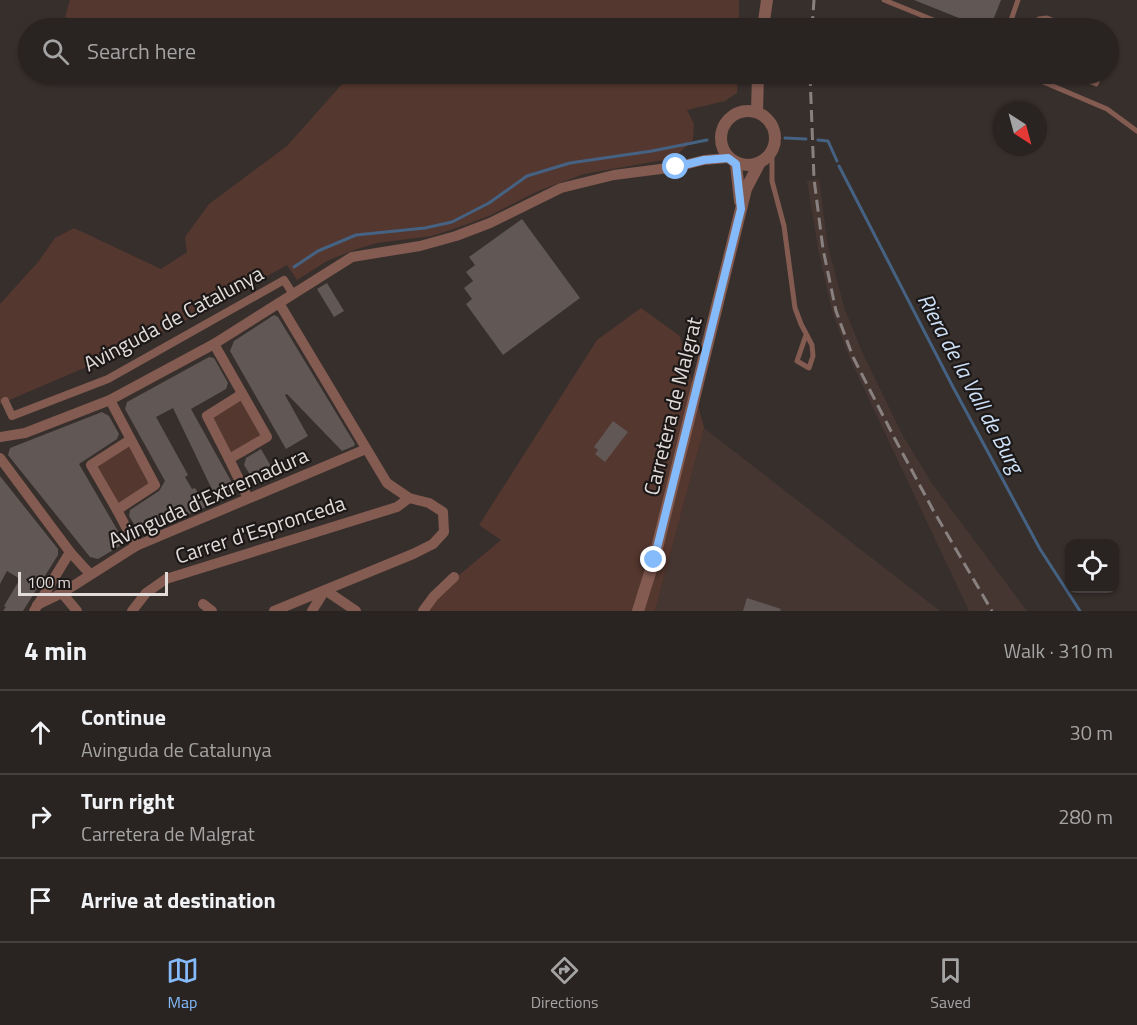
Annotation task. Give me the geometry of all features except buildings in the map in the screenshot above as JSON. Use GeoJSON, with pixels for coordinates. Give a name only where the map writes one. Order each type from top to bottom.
{"type":"FeatureCollection","features":[{"type":"Feature","properties":{"kind":"street"},"geometry":{"type":"LineString","coordinates":[[764,18],[767,0]]}},
{"type":"Feature","properties":{"kind":"street"},"geometry":{"type":"LineString","coordinates":[[743,111],[755,84]]}},
{"type":"Feature","properties":{"kind":"street"},"geometry":{"type":"LineString","coordinates":[[757,84],[757,112]]}},
{"type":"Feature","properties":{"kind":"street"},"geometry":{"type":"LineString","coordinates":[[743,111],[757,112],[770,122],[775,138],[772,151],[766,159],[759,164],[749,166],[729,157],[720,137],[726,122],[734,115],[743,111]]}},
{"type":"Feature","properties":{"kind":"street","name":"Avinguda de Catalunya"},"geometry":{"type":"LineString","coordinates":[[0,437],[25,433],[110,400],[214,344],[352,257],[420,246],[456,236],[490,223],[561,188],[614,175],[729,157]]}},
{"type":"Feature","properties":{"kind":"street","name":"Carretera de Malgrat"},"geometry":{"type":"LineString","coordinates":[[729,157],[741,209]]}},
{"type":"Feature","properties":{"kind":"street","name":"Carretera de Malgrat"},"geometry":{"type":"LineString","coordinates":[[638,611],[654,560],[746,189],[759,164]]}},
{"type":"Feature","properties":{"kind":"street","name":"Avinguda de Catalunya"},"geometry":{"type":"LineString","coordinates":[[5,401],[12,416],[108,379],[284,280],[293,294]]}},
{"type":"Feature","properties":{"kind":"street"},"geometry":{"type":"LineString","coordinates":[[274,611],[413,554],[433,544],[444,532],[443,512],[429,503],[409,498],[387,483],[279,303]]}},
{"type":"Feature","properties":{"kind":"street"},"geometry":{"type":"LineString","coordinates":[[214,344],[267,437],[230,459]]}},
{"type":"Feature","properties":{"kind":"street"},"geometry":{"type":"LineString","coordinates":[[242,394],[207,416],[248,498]]}},
{"type":"Feature","properties":{"kind":"street"},"geometry":{"type":"LineString","coordinates":[[110,400],[155,484],[117,510]]}},
{"type":"Feature","properties":{"kind":"street"},"geometry":{"type":"LineString","coordinates":[[130,440],[91,465],[136,546]]}},
{"type":"Feature","properties":{"kind":"street","name":"Avinguda d'Extremadura"},"geometry":{"type":"LineString","coordinates":[[35,608],[136,546],[366,449]]}},
{"type":"Feature","properties":{"kind":"street"},"geometry":{"type":"LineString","coordinates":[[0,458],[70,552],[90,574]]}},
{"type":"Feature","properties":{"kind":"street","name":"Carrer d'Espronceda"},"geometry":{"type":"LineString","coordinates":[[132,611],[146,593],[166,579],[397,507],[409,498]]}},
{"type":"Feature","properties":{"kind":"street","name":"Avinguda d'Extremadura"},"geometry":{"type":"LineString","coordinates":[[35,608],[70,552]]}},
{"type":"Feature","properties":{"kind":"street"},"geometry":{"type":"LineString","coordinates":[[423,611],[434,596],[454,577]]}},
{"type":"Feature","properties":{"kind":"street"},"geometry":{"type":"LineString","coordinates":[[312,611],[325,590]]}},
{"type":"Feature","properties":{"kind":"street"},"geometry":{"type":"LineString","coordinates":[[325,590],[356,611]]}},
{"type":"Feature","properties":{"kind":"street"},"geometry":{"type":"LineString","coordinates":[[62,592],[77,611]]}},
{"type":"Feature","properties":{"kind":"street"},"geometry":{"type":"LineString","coordinates":[[203,604],[213,611]]}},
{"type":"Feature","properties":{"kind":"lane"},"geometry":{"type":"LineString","coordinates":[[885,0],[929,18]]}},
{"type":"Feature","properties":{"kind":"lane"},"geometry":{"type":"LineString","coordinates":[[1011,18],[1018,0]]}},
{"type":"Feature","properties":{"kind":"lane"},"geometry":{"type":"LineString","coordinates":[[1048,84],[1107,109],[1137,130]]}},
{"type":"Feature","properties":{"kind":"lane"},"geometry":{"type":"LineString","coordinates":[[772,151],[772,181],[784,226],[795,308],[812,345],[813,356],[809,368],[797,361],[806,335]]}},
{"type":"Feature","properties":{"kind":"shaded area"},"geometry":{"type":"Polygon","coordinates":[[[70,0],[739,0],[739,18],[65,17],[70,0]]]}},
{"type":"Feature","properties":{"kind":"shaded area"},"geometry":{"type":"Polygon","coordinates":[[[342,84],[737,84],[737,93],[725,101],[687,110],[694,124],[693,140],[676,156],[584,174],[538,191],[489,216],[432,236],[377,243],[354,250],[327,261],[297,280],[287,265],[140,344],[0,404],[0,304],[38,262],[55,238],[74,228],[161,269],[187,252],[185,237],[209,204],[287,146],[342,84]]]}},
{"type":"Feature","properties":{"kind":"shaded area"},"geometry":{"type":"Polygon","coordinates":[[[819,179],[828,247],[844,307],[863,354],[903,436],[933,485],[1027,611],[969,611],[850,359],[832,311],[818,248],[807,181],[819,179]]]}},
{"type":"Feature","properties":{"kind":"shaded area"},"geometry":{"type":"Polygon","coordinates":[[[641,308],[680,336],[704,428],[655,611],[423,611],[434,596],[501,540],[479,525],[597,340],[641,308]]]}},
{"type":"Feature","properties":{"kind":"shaded area"},"geometry":{"type":"Polygon","coordinates":[[[242,394],[264,439],[229,459],[206,417],[242,394]]]}},
{"type":"Feature","properties":{"kind":"shaded area"},"geometry":{"type":"Polygon","coordinates":[[[704,428],[940,611],[655,611],[704,428]]]}},
{"type":"Feature","properties":{"kind":"shaded area"},"geometry":{"type":"Polygon","coordinates":[[[130,440],[155,485],[117,510],[91,465],[130,440]]]}},
{"type":"Feature","properties":{"kind":"waterway","name":"Riera de la Vall de Burg"},"geometry":{"type":"LineString","coordinates":[[785,138],[806,139]]}},
{"type":"Feature","properties":{"kind":"waterway","name":"Riera de la Vall de Burg"},"geometry":{"type":"LineString","coordinates":[[294,267],[318,251],[356,235],[425,228],[452,222],[489,203],[527,176],[570,163],[707,140]]}},
{"type":"Feature","properties":{"kind":"waterway","name":"Riera de la Vall de Burg"},"geometry":{"type":"LineString","coordinates":[[818,140],[828,141],[837,161]]}},
{"type":"Feature","properties":{"kind":"waterway","name":"Riera de la Vall de Burg"},"geometry":{"type":"LineString","coordinates":[[839,166],[1040,549],[1080,611]]}},
{"type":"Feature","properties":{"kind":"railway"},"geometry":{"type":"LineString","coordinates":[[813,18],[814,0]]}},
{"type":"Feature","properties":{"kind":"railway"},"geometry":{"type":"LineString","coordinates":[[810,84],[814,179],[823,249],[836,311],[853,357],[895,439],[992,611]]}},
{"type":"Feature","properties":{"kind":"route"},"geometry":{"type":"LineString","coordinates":[[654,560],[741,209],[736,164],[728,158],[704,160],[676,167]]}}]}
